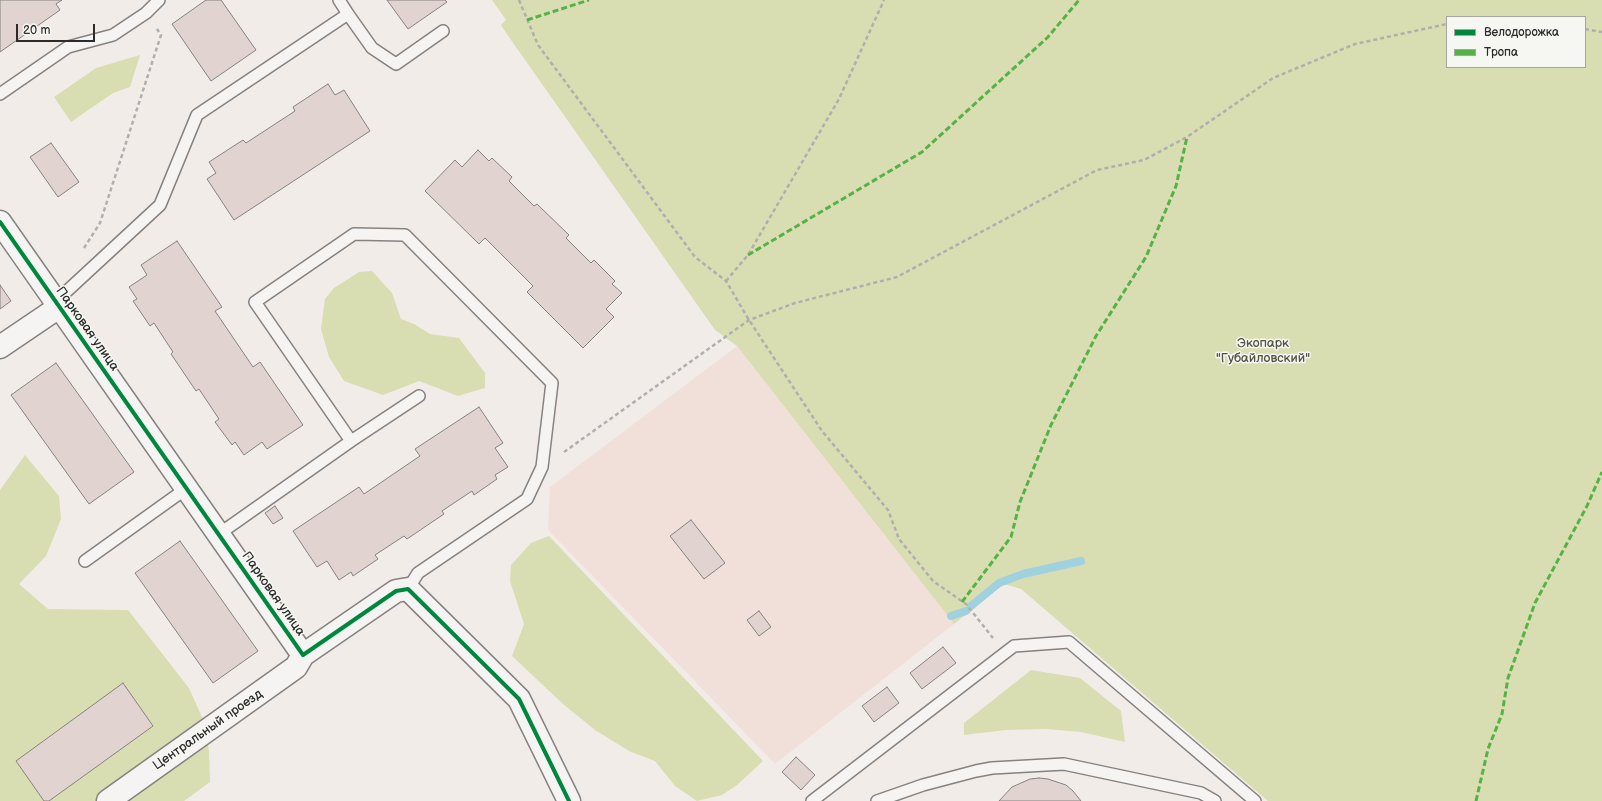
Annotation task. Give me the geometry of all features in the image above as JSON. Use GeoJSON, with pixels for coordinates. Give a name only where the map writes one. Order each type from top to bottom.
{"type":"FeatureCollection","features":[{"type":"Feature","properties":{"kind":"street","name":"Парковая улица"},"geometry":{"type":"LineString","coordinates":[[0,222],[303,655],[396,592],[408,589]]}},
{"type":"Feature","properties":{"kind":"street"},"geometry":{"type":"LineString","coordinates":[[0,347],[57,303]]}},
{"type":"Feature","properties":{"kind":"street"},"geometry":{"type":"LineString","coordinates":[[408,589],[519,699],[569,801]]}},
{"type":"Feature","properties":{"kind":"street","name":"Центральный проезд"},"geometry":{"type":"LineString","coordinates":[[108,801],[296,667],[303,655]]}},
{"type":"Feature","properties":{"kind":"lane"},"geometry":{"type":"LineString","coordinates":[[0,94],[68,48],[113,35],[146,13],[159,0]]}},
{"type":"Feature","properties":{"kind":"lane"},"geometry":{"type":"LineString","coordinates":[[339,0],[372,48],[396,64],[443,31]]}},
{"type":"Feature","properties":{"kind":"lane"},"geometry":{"type":"LineString","coordinates":[[57,303],[67,291],[160,205],[197,115],[348,14]]}},
{"type":"Feature","properties":{"kind":"lane"},"geometry":{"type":"LineString","coordinates":[[351,441],[255,302],[354,234],[405,235],[552,383],[542,467],[527,498],[418,573],[408,589]]}},
{"type":"Feature","properties":{"kind":"lane"},"geometry":{"type":"LineString","coordinates":[[219,534],[351,441],[418,396]]}},
{"type":"Feature","properties":{"kind":"lane"},"geometry":{"type":"LineString","coordinates":[[85,561],[187,488]]}},
{"type":"Feature","properties":{"kind":"lane"},"geometry":{"type":"LineString","coordinates":[[812,801],[1014,646],[1069,642],[1255,801]]}},
{"type":"Feature","properties":{"kind":"lane"},"geometry":{"type":"LineString","coordinates":[[878,801],[923,785],[976,771],[992,768],[1064,764],[1201,793],[1215,801]]}},
{"type":"Feature","properties":{"kind":"path"},"geometry":{"type":"LineString","coordinates":[[519,0],[538,45],[695,257],[726,281],[749,320],[822,431],[888,510],[899,538],[933,581],[966,604],[1006,652]]}},
{"type":"Feature","properties":{"kind":"path"},"geometry":{"type":"LineString","coordinates":[[726,281],[748,255],[839,99],[884,0]]}},
{"type":"Feature","properties":{"kind":"path"},"geometry":{"type":"LineString","coordinates":[[83,249],[100,223],[161,35],[146,13]]}},
{"type":"Feature","properties":{"kind":"path"},"geometry":{"type":"LineString","coordinates":[[542,467],[749,320],[795,303],[896,277],[1097,170],[1144,160],[1187,137],[1273,78],[1355,44],[1446,24]]}},
{"type":"Feature","properties":{"kind":"path"},"geometry":{"type":"LineString","coordinates":[[1586,30],[1602,32]]}},
{"type":"Feature","properties":{"kind":"shaded area"},"geometry":{"type":"Polygon","coordinates":[[[737,346],[954,624],[775,764],[548,530],[550,487],[737,346]]]}},
{"type":"Feature","properties":{"kind":"green space","name":"Экопарк \"Губайловский\""},"geometry":{"type":"Polygon","coordinates":[[[492,0],[1602,0],[1602,801],[1268,801],[1021,589],[1004,584],[954,624],[737,346],[715,330],[501,25],[506,20],[492,0]]]}},
{"type":"Feature","properties":{"kind":"green space"},"geometry":{"type":"Polygon","coordinates":[[[140,55],[130,87],[113,93],[71,122],[54,97],[96,68],[140,55]]]}},
{"type":"Feature","properties":{"kind":"green space"},"geometry":{"type":"Polygon","coordinates":[[[372,271],[392,293],[401,319],[414,324],[430,334],[459,338],[485,373],[485,388],[458,396],[419,381],[383,395],[344,381],[329,357],[321,329],[325,299],[334,288],[359,272],[372,271]]]}},
{"type":"Feature","properties":{"kind":"green space"},"geometry":{"type":"Polygon","coordinates":[[[25,455],[59,496],[61,519],[46,556],[19,584],[48,609],[128,610],[189,688],[205,724],[209,752],[210,782],[184,801],[49,801],[153,726],[123,684],[16,761],[44,801],[0,801],[0,490],[25,455]]]}},
{"type":"Feature","properties":{"kind":"green space"},"geometry":{"type":"Polygon","coordinates":[[[549,536],[763,761],[737,785],[722,795],[697,801],[675,786],[655,761],[629,751],[595,730],[563,704],[512,656],[524,624],[510,581],[511,565],[531,543],[549,536]]]}},
{"type":"Feature","properties":{"kind":"green space"},"geometry":{"type":"Polygon","coordinates":[[[1031,670],[1080,678],[1121,711],[1125,742],[1081,732],[1046,729],[1006,730],[964,735],[964,723],[1031,670]]]}},
{"type":"Feature","properties":{"kind":"building"},"geometry":{"type":"Polygon","coordinates":[[[0,0],[62,0],[56,4],[60,10],[0,52],[0,0]]]}},
{"type":"Feature","properties":{"kind":"building"},"geometry":{"type":"Polygon","coordinates":[[[206,0],[221,0],[256,50],[211,81],[172,24],[206,0]]]}},
{"type":"Feature","properties":{"kind":"building"},"geometry":{"type":"Polygon","coordinates":[[[387,0],[445,0],[447,2],[408,29],[387,0]]]}},
{"type":"Feature","properties":{"kind":"building"},"geometry":{"type":"Polygon","coordinates":[[[328,84],[335,95],[344,90],[370,131],[234,220],[207,179],[216,173],[209,162],[243,140],[246,143],[295,111],[293,107],[328,84]]]}},
{"type":"Feature","properties":{"kind":"building"},"geometry":{"type":"Polygon","coordinates":[[[51,143],[79,182],[58,197],[30,157],[51,143]]]}},
{"type":"Feature","properties":{"kind":"building"},"geometry":{"type":"Polygon","coordinates":[[[478,150],[489,161],[492,158],[512,177],[509,181],[534,206],[537,204],[569,235],[566,238],[591,263],[594,260],[615,281],[612,284],[622,293],[606,309],[614,317],[583,348],[527,292],[533,286],[485,238],[479,244],[425,191],[455,160],[462,167],[478,150]]]}},
{"type":"Feature","properties":{"kind":"building"},"geometry":{"type":"Polygon","coordinates":[[[177,241],[222,307],[215,311],[253,367],[260,362],[303,425],[267,449],[262,442],[244,455],[235,442],[232,445],[215,422],[219,419],[199,389],[196,391],[171,354],[173,352],[154,323],[150,326],[133,301],[137,299],[129,287],[147,275],[141,265],[177,241]]]}},
{"type":"Feature","properties":{"kind":"building"},"geometry":{"type":"Polygon","coordinates":[[[0,285],[11,301],[0,309],[0,285]]]}},
{"type":"Feature","properties":{"kind":"building"},"geometry":{"type":"Polygon","coordinates":[[[56,363],[134,472],[89,504],[11,395],[56,363]]]}},
{"type":"Feature","properties":{"kind":"building"},"geometry":{"type":"Polygon","coordinates":[[[479,407],[503,443],[495,448],[508,467],[495,475],[497,479],[474,495],[472,491],[442,511],[444,514],[407,539],[404,536],[375,555],[378,559],[353,576],[351,572],[339,580],[327,561],[317,567],[293,531],[359,487],[364,494],[420,456],[415,449],[479,407]]]}},
{"type":"Feature","properties":{"kind":"building"},"geometry":{"type":"Polygon","coordinates":[[[275,506],[283,518],[273,524],[265,513],[275,506]]]}},
{"type":"Feature","properties":{"kind":"building"},"geometry":{"type":"Polygon","coordinates":[[[691,520],[725,563],[704,579],[670,536],[691,520]]]}},
{"type":"Feature","properties":{"kind":"building"},"geometry":{"type":"Polygon","coordinates":[[[180,541],[258,651],[213,683],[135,573],[180,541]]]}},
{"type":"Feature","properties":{"kind":"building"},"geometry":{"type":"Polygon","coordinates":[[[759,611],[771,627],[759,636],[747,620],[759,611]]]}},
{"type":"Feature","properties":{"kind":"building"},"geometry":{"type":"Polygon","coordinates":[[[943,647],[956,663],[922,689],[910,673],[943,647]]]}},
{"type":"Feature","properties":{"kind":"building"},"geometry":{"type":"Polygon","coordinates":[[[123,683],[153,726],[49,801],[44,801],[16,761],[123,683]]]}},
{"type":"Feature","properties":{"kind":"building"},"geometry":{"type":"Polygon","coordinates":[[[887,687],[899,703],[874,722],[862,706],[887,687]]]}},
{"type":"Feature","properties":{"kind":"building"},"geometry":{"type":"Polygon","coordinates":[[[796,757],[815,775],[801,790],[782,772],[796,757]]]}},
{"type":"Feature","properties":{"kind":"building"},"geometry":{"type":"Polygon","coordinates":[[[1030,779],[1048,779],[1066,785],[1081,801],[999,801],[1012,787],[1030,779]]]}},
{"type":"Feature","properties":{"kind":"waterway"},"geometry":{"type":"LineString","coordinates":[[971,606],[999,583],[1023,574],[1081,561]]}},
{"type":"Feature","properties":{"kind":"waterway"},"geometry":{"type":"LineString","coordinates":[[951,616],[966,611]]}},
{"type":"Feature","properties":{"kind":"marked path"},"geometry":{"type":"LineString","coordinates":[[527,20],[589,0]]}},
{"type":"Feature","properties":{"kind":"marked path"},"geometry":{"type":"LineString","coordinates":[[748,255],[922,152],[1048,37],[1079,0]]}},
{"type":"Feature","properties":{"kind":"marked path"},"geometry":{"type":"LineString","coordinates":[[962,602],[1011,537],[1020,502],[1051,425],[1096,336],[1146,257],[1176,186],[1187,137]]}},
{"type":"Feature","properties":{"kind":"marked path"},"geometry":{"type":"LineString","coordinates":[[1476,801],[1488,749],[1502,714],[1508,678],[1535,603],[1587,506],[1602,472]]}},
{"type":"Feature","properties":{"kind":"cycle path"},"geometry":{"type":"LineString","coordinates":[[0,222],[303,655],[396,591],[408,589],[519,699],[569,801]]}}]}
